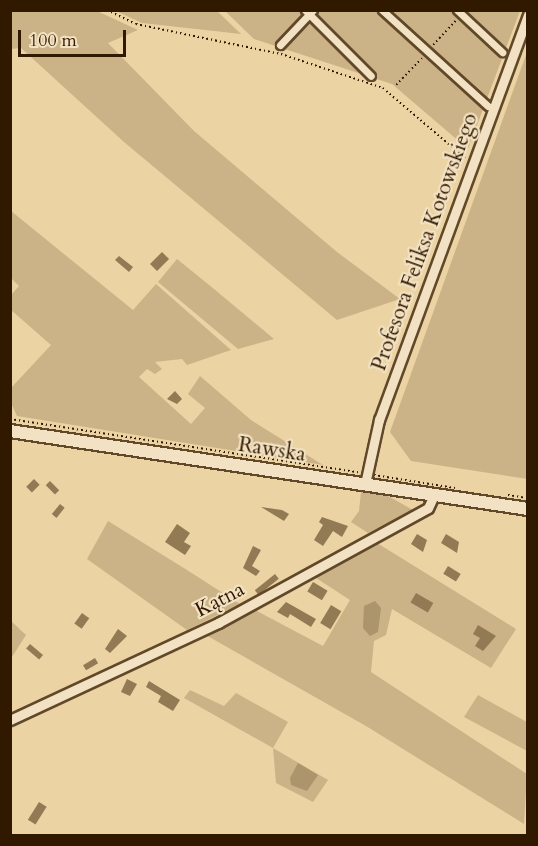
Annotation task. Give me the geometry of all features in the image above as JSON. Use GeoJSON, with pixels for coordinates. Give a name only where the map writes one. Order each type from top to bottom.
{"type":"FeatureCollection","features":[{"type":"Feature","properties":{"kind":"main road","name":"Rawska"},"geometry":{"type":"LineString","coordinates":[[10,431],[366,479],[434,495],[528,509]]}},
{"type":"Feature","properties":{"kind":"street"},"geometry":{"type":"LineString","coordinates":[[382,10],[488,106]]}},
{"type":"Feature","properties":{"kind":"street"},"geometry":{"type":"LineString","coordinates":[[457,10],[502,52]]}},
{"type":"Feature","properties":{"kind":"street"},"geometry":{"type":"LineString","coordinates":[[279,45],[309,12],[371,76]]}},
{"type":"Feature","properties":{"kind":"street","name":"Profesora Feliksa Kotowskiego"},"geometry":{"type":"LineString","coordinates":[[366,479],[379,420],[528,14]]}},
{"type":"Feature","properties":{"kind":"street","name":"Kątna"},"geometry":{"type":"LineString","coordinates":[[10,720],[218,623],[428,508],[434,495]]}},
{"type":"Feature","properties":{"kind":"path"},"geometry":{"type":"LineString","coordinates":[[108,10],[136,24],[281,54],[383,88],[472,164]]}},
{"type":"Feature","properties":{"kind":"path"},"geometry":{"type":"LineString","coordinates":[[10,419],[366,479],[463,489]]}},
{"type":"Feature","properties":{"kind":"path"},"geometry":{"type":"LineString","coordinates":[[506,495],[528,498]]}},
{"type":"Feature","properties":{"kind":"shaded area"},"geometry":{"type":"Polygon","coordinates":[[[10,11],[97,11],[138,30],[108,43],[194,131],[337,252],[400,299],[337,320],[124,142],[21,48],[11,49],[10,11]]]}},
{"type":"Feature","properties":{"kind":"shaded area"},"geometry":{"type":"Polygon","coordinates":[[[116,11],[217,11],[241,34],[142,23],[116,11]]]}},
{"type":"Feature","properties":{"kind":"shaded area"},"geometry":{"type":"Polygon","coordinates":[[[225,11],[520,11],[468,149],[392,84],[254,39],[225,11]]]}},
{"type":"Feature","properties":{"kind":"shaded area"},"geometry":{"type":"Polygon","coordinates":[[[527,52],[528,479],[411,461],[390,432],[527,52]]]}},
{"type":"Feature","properties":{"kind":"shaded area"},"geometry":{"type":"Polygon","coordinates":[[[11,211],[133,310],[156,284],[231,350],[187,365],[182,359],[155,362],[162,369],[155,374],[147,369],[139,377],[191,424],[205,408],[188,394],[200,376],[251,420],[323,465],[17,416],[11,403],[11,388],[51,345],[11,310],[11,295],[19,286],[11,278],[11,211]]]}},
{"type":"Feature","properties":{"kind":"shaded area"},"geometry":{"type":"Polygon","coordinates":[[[177,259],[274,339],[238,349],[158,282],[177,259]]]}},
{"type":"Feature","properties":{"kind":"shaded area"},"geometry":{"type":"Polygon","coordinates":[[[361,492],[388,496],[413,510],[368,533],[351,522],[359,511],[361,492]]]}},
{"type":"Feature","properties":{"kind":"shaded area"},"geometry":{"type":"Polygon","coordinates":[[[108,521],[240,604],[187,630],[87,559],[108,521]]]}},
{"type":"Feature","properties":{"kind":"shaded area"},"geometry":{"type":"Polygon","coordinates":[[[377,543],[516,629],[491,668],[392,609],[386,635],[374,641],[371,672],[527,774],[524,824],[366,726],[204,634],[255,610],[323,646],[350,600],[313,576],[377,543]]]}},
{"type":"Feature","properties":{"kind":"shaded area"},"geometry":{"type":"Polygon","coordinates":[[[375,601],[381,608],[378,632],[370,636],[363,628],[364,606],[375,601]]]}},
{"type":"Feature","properties":{"kind":"shaded area"},"geometry":{"type":"Polygon","coordinates":[[[11,621],[26,635],[12,657],[10,656],[11,621]]]}},
{"type":"Feature","properties":{"kind":"shaded area"},"geometry":{"type":"Polygon","coordinates":[[[190,690],[224,706],[236,693],[288,722],[273,748],[184,698],[190,690]]]}},
{"type":"Feature","properties":{"kind":"shaded area"},"geometry":{"type":"Polygon","coordinates":[[[478,695],[527,722],[527,751],[464,717],[478,695]]]}},
{"type":"Feature","properties":{"kind":"shaded area"},"geometry":{"type":"Polygon","coordinates":[[[273,748],[328,780],[313,802],[276,783],[273,748]]]}},
{"type":"Feature","properties":{"kind":"shaded area"},"geometry":{"type":"Polygon","coordinates":[[[298,763],[318,775],[307,791],[291,785],[290,778],[298,763]]]}},
{"type":"Feature","properties":{"kind":"building"},"geometry":{"type":"Polygon","coordinates":[[[162,252],[169,259],[157,271],[150,264],[162,252]]]}},
{"type":"Feature","properties":{"kind":"building"},"geometry":{"type":"Polygon","coordinates":[[[119,256],[133,267],[129,272],[115,260],[119,256]]]}},
{"type":"Feature","properties":{"kind":"building"},"geometry":{"type":"Polygon","coordinates":[[[175,391],[182,399],[177,404],[167,399],[175,391]]]}},
{"type":"Feature","properties":{"kind":"building"},"geometry":{"type":"Polygon","coordinates":[[[34,479],[40,485],[32,492],[26,487],[34,479]]]}},
{"type":"Feature","properties":{"kind":"building"},"geometry":{"type":"Polygon","coordinates":[[[50,481],[59,490],[55,494],[46,485],[50,481]]]}},
{"type":"Feature","properties":{"kind":"building"},"geometry":{"type":"Polygon","coordinates":[[[60,504],[65,508],[56,518],[52,514],[60,504]]]}},
{"type":"Feature","properties":{"kind":"building"},"geometry":{"type":"Polygon","coordinates":[[[261,507],[282,510],[289,514],[284,521],[261,507]]]}},
{"type":"Feature","properties":{"kind":"building"},"geometry":{"type":"Polygon","coordinates":[[[322,517],[348,526],[342,537],[333,531],[323,546],[314,540],[323,525],[319,522],[322,517]]]}},
{"type":"Feature","properties":{"kind":"building"},"geometry":{"type":"Polygon","coordinates":[[[177,524],[190,533],[184,542],[191,546],[185,555],[165,542],[177,524]]]}},
{"type":"Feature","properties":{"kind":"building"},"geometry":{"type":"Polygon","coordinates":[[[417,534],[427,540],[423,552],[411,544],[417,534]]]}},
{"type":"Feature","properties":{"kind":"building"},"geometry":{"type":"Polygon","coordinates":[[[446,534],[459,542],[457,553],[441,543],[446,534]]]}},
{"type":"Feature","properties":{"kind":"building"},"geometry":{"type":"Polygon","coordinates":[[[253,546],[261,550],[252,566],[260,571],[256,576],[243,568],[253,546]]]}},
{"type":"Feature","properties":{"kind":"building"},"geometry":{"type":"Polygon","coordinates":[[[448,566],[461,574],[456,582],[443,574],[448,566]]]}},
{"type":"Feature","properties":{"kind":"building"},"geometry":{"type":"Polygon","coordinates":[[[275,574],[279,579],[259,595],[255,590],[275,574]]]}},
{"type":"Feature","properties":{"kind":"building"},"geometry":{"type":"Polygon","coordinates":[[[313,582],[328,591],[322,600],[307,591],[313,582]]]}},
{"type":"Feature","properties":{"kind":"building"},"geometry":{"type":"Polygon","coordinates":[[[416,593],[433,603],[428,613],[410,603],[416,593]]]}},
{"type":"Feature","properties":{"kind":"building"},"geometry":{"type":"Polygon","coordinates":[[[286,602],[316,619],[311,627],[290,614],[288,618],[277,612],[286,602]]]}},
{"type":"Feature","properties":{"kind":"building"},"geometry":{"type":"Polygon","coordinates":[[[331,605],[341,611],[330,629],[320,623],[331,605]]]}},
{"type":"Feature","properties":{"kind":"building"},"geometry":{"type":"Polygon","coordinates":[[[82,613],[89,618],[82,629],[74,624],[82,613]]]}},
{"type":"Feature","properties":{"kind":"building"},"geometry":{"type":"Polygon","coordinates":[[[478,625],[496,636],[483,651],[475,646],[480,638],[473,634],[478,625]]]}},
{"type":"Feature","properties":{"kind":"building"},"geometry":{"type":"Polygon","coordinates":[[[118,629],[127,636],[110,653],[105,649],[118,629]]]}},
{"type":"Feature","properties":{"kind":"building"},"geometry":{"type":"Polygon","coordinates":[[[30,644],[43,655],[39,660],[26,649],[30,644]]]}},
{"type":"Feature","properties":{"kind":"building"},"geometry":{"type":"Polygon","coordinates":[[[95,658],[98,663],[86,670],[83,665],[95,658]]]}},
{"type":"Feature","properties":{"kind":"building"},"geometry":{"type":"Polygon","coordinates":[[[127,679],[137,684],[130,696],[121,692],[127,679]]]}},
{"type":"Feature","properties":{"kind":"building"},"geometry":{"type":"Polygon","coordinates":[[[149,681],[180,700],[173,711],[158,702],[161,696],[146,687],[149,681]]]}},
{"type":"Feature","properties":{"kind":"building"},"geometry":{"type":"Polygon","coordinates":[[[39,802],[47,807],[36,825],[28,820],[39,802]]]}}]}
